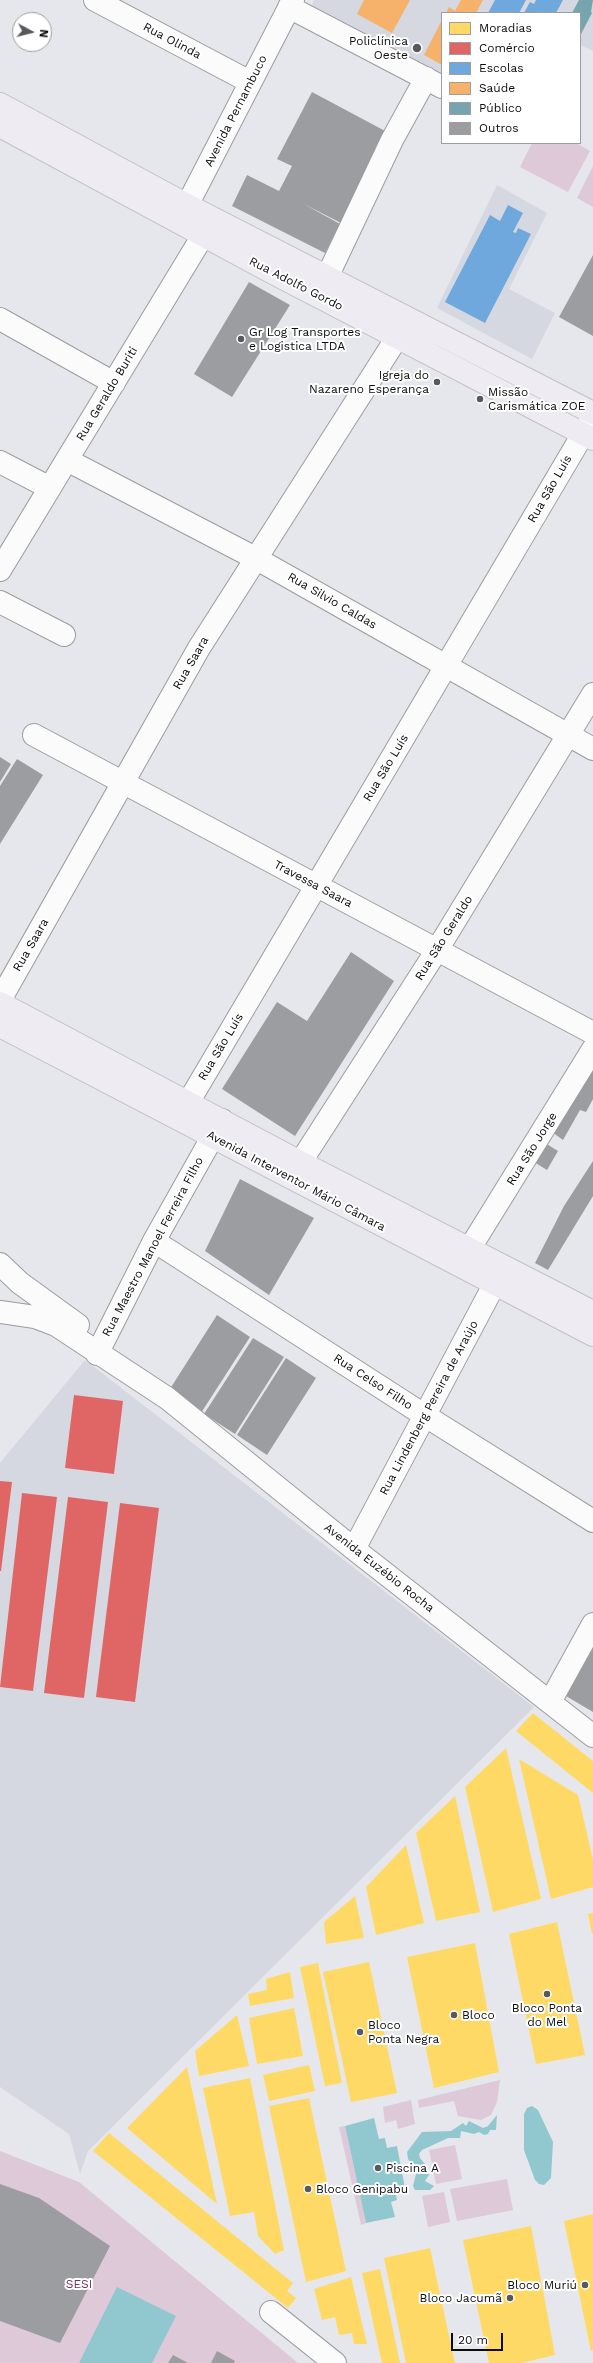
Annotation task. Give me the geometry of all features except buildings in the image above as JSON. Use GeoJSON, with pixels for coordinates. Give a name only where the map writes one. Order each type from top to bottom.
{"type":"FeatureCollection","features":[{"type":"Feature","properties":{"kind":"main road","name":"Rua Adolfo Gordo"},"geometry":{"type":"LineString","coordinates":[[0,104],[183,214]]}},
{"type":"Feature","properties":{"kind":"main road","name":"Rua Adolfo Gordo"},"geometry":{"type":"LineString","coordinates":[[0,126],[208,227],[275,274],[590,430]]}},
{"type":"Feature","properties":{"kind":"main road","name":"Rua Adolfo Gordo"},"geometry":{"type":"LineString","coordinates":[[208,227],[287,255],[593,413]]}},
{"type":"Feature","properties":{"kind":"main road"},"geometry":{"type":"LineString","coordinates":[[275,274],[287,255]]}},
{"type":"Feature","properties":{"kind":"main road","name":"Avenida Interventor Mário Câmara"},"geometry":{"type":"LineString","coordinates":[[0,1003],[183,1111]]}},
{"type":"Feature","properties":{"kind":"main road","name":"Avenida Interventor Mário Câmara"},"geometry":{"type":"LineString","coordinates":[[0,1026],[183,1111],[500,1275],[593,1312]]}},
{"type":"Feature","properties":{"kind":"main road","name":"Avenida Interventor Mário Câmara"},"geometry":{"type":"LineString","coordinates":[[295,1170],[470,1248],[500,1275],[593,1335]]}},
{"type":"Feature","properties":{"kind":"street","name":"Rua Olinda"},"geometry":{"type":"LineString","coordinates":[[95,0],[250,82]]}},
{"type":"Feature","properties":{"kind":"street","name":"Avenida Pernambuco"},"geometry":{"type":"LineString","coordinates":[[183,214],[291,4]]}},
{"type":"Feature","properties":{"kind":"street"},"geometry":{"type":"LineString","coordinates":[[291,4],[434,83],[392,140],[328,275]]}},
{"type":"Feature","properties":{"kind":"street","name":"Rua Geraldo Buriti"},"geometry":{"type":"LineString","coordinates":[[0,570],[208,227]]}},
{"type":"Feature","properties":{"kind":"street"},"geometry":{"type":"LineString","coordinates":[[0,320],[114,383]]}},
{"type":"Feature","properties":{"kind":"street","name":"Rua Saara"},"geometry":{"type":"LineString","coordinates":[[0,1000],[199,648],[398,336]]}},
{"type":"Feature","properties":{"kind":"street","name":"Rua São Luís"},"geometry":{"type":"LineString","coordinates":[[183,1111],[446,666],[590,430]]}},
{"type":"Feature","properties":{"kind":"street","name":"Rua Silvio Caldas"},"geometry":{"type":"LineString","coordinates":[[67,460],[257,559],[593,749]]}},
{"type":"Feature","properties":{"kind":"street"},"geometry":{"type":"LineString","coordinates":[[0,462],[50,488]]}},
{"type":"Feature","properties":{"kind":"street"},"geometry":{"type":"LineString","coordinates":[[0,602],[64,635]]}},
{"type":"Feature","properties":{"kind":"street","name":"Rua São Geraldo"},"geometry":{"type":"LineString","coordinates":[[295,1170],[437,950],[593,694]]}},
{"type":"Feature","properties":{"kind":"street","name":"Travessa Saara"},"geometry":{"type":"LineString","coordinates":[[34,736],[593,1033]]}},
{"type":"Feature","properties":{"kind":"street","name":"Rua São Jorge"},"geometry":{"type":"LineString","coordinates":[[470,1248],[593,1049]]}},
{"type":"Feature","properties":{"kind":"street","name":"Rua Maestro Manoel Ferreira Filho"},"geometry":{"type":"LineString","coordinates":[[100,1348],[154,1241],[217,1128]]}},
{"type":"Feature","properties":{"kind":"street","name":"Rua Celso Filho"},"geometry":{"type":"LineString","coordinates":[[154,1241],[424,1415],[593,1521]]}},
{"type":"Feature","properties":{"kind":"street","name":"Avenida Euzébio Rocha"},"geometry":{"type":"LineString","coordinates":[[0,1264],[10,1282],[167,1398],[354,1550],[593,1736]]}},
{"type":"Feature","properties":{"kind":"street","name":"Rua Lindenberg Pereira de Araújo"},"geometry":{"type":"LineString","coordinates":[[354,1550],[424,1415],[500,1275]]}},
{"type":"Feature","properties":{"kind":"street","name":"Avenida Euzébio Rocha"},"geometry":{"type":"LineString","coordinates":[[0,1312],[46,1320],[100,1348]]}},
{"type":"Feature","properties":{"kind":"street"},"geometry":{"type":"LineString","coordinates":[[550,1702],[593,1624]]}},
{"type":"Feature","properties":{"kind":"street"},"geometry":{"type":"LineString","coordinates":[[271,2312],[335,2363]]}},
{"type":"Feature","properties":{"kind":"shaded area","name":"Policlínica Oeste"},"geometry":{"type":"Polygon","coordinates":[[[314,0],[593,0],[593,51],[581,45],[581,12],[441,12],[441,72],[311,7],[314,0]]]}},
{"type":"Feature","properties":{"kind":"shaded area"},"geometry":{"type":"Polygon","coordinates":[[[497,185],[547,213],[509,289],[555,313],[532,359],[437,308],[497,185]]]}},
{"type":"Feature","properties":{"kind":"shaded area"},"geometry":{"type":"Polygon","coordinates":[[[85,1360],[534,1707],[88,2151],[80,2174],[69,2134],[0,2087],[0,1463],[85,1360]]]}},
{"type":"Feature","properties":{"kind":"green space"},"geometry":{"type":"Polygon","coordinates":[[[532,144],[578,144],[590,151],[568,192],[520,167],[532,144]]]}},
{"type":"Feature","properties":{"kind":"green space"},"geometry":{"type":"Polygon","coordinates":[[[593,166],[593,207],[577,198],[593,166]]]}},
{"type":"Feature","properties":{"kind":"green space"},"geometry":{"type":"Polygon","coordinates":[[[500,2080],[497,2102],[491,2115],[481,2120],[458,2116],[454,2101],[419,2108],[418,2100],[500,2080]]]}},
{"type":"Feature","properties":{"kind":"green space"},"geometry":{"type":"Polygon","coordinates":[[[411,2100],[415,2124],[398,2129],[396,2120],[385,2123],[383,2107],[411,2100]]]}},
{"type":"Feature","properties":{"kind":"green space"},"geometry":{"type":"Polygon","coordinates":[[[345,2126],[366,2223],[361,2225],[339,2127],[345,2126]]]}},
{"type":"Feature","properties":{"kind":"green space"},"geometry":{"type":"Polygon","coordinates":[[[455,2145],[462,2179],[436,2184],[429,2150],[455,2145]]]}},
{"type":"Feature","properties":{"kind":"green space","name":"SESI"},"geometry":{"type":"Polygon","coordinates":[[[0,2151],[79,2182],[298,2363],[0,2363],[0,2151]]]}},
{"type":"Feature","properties":{"kind":"green space"},"geometry":{"type":"Polygon","coordinates":[[[507,2179],[513,2210],[457,2221],[450,2189],[507,2179]]]}},
{"type":"Feature","properties":{"kind":"green space"},"geometry":{"type":"Polygon","coordinates":[[[444,2192],[450,2222],[428,2227],[422,2196],[444,2192]]]}},
{"type":"Feature","properties":{"kind":"water"},"geometry":{"type":"Polygon","coordinates":[[[532,2106],[538,2110],[553,2142],[551,2178],[544,2185],[539,2184],[535,2180],[524,2150],[524,2114],[527,2108],[532,2106]]]}},
{"type":"Feature","properties":{"kind":"water"},"geometry":{"type":"Polygon","coordinates":[[[497,2115],[496,2130],[490,2130],[488,2134],[484,2135],[479,2132],[474,2134],[461,2131],[460,2138],[448,2138],[422,2150],[419,2154],[420,2158],[425,2164],[425,2171],[429,2175],[425,2181],[434,2186],[430,2190],[415,2190],[413,2186],[416,2174],[414,2167],[408,2159],[407,2152],[422,2132],[451,2131],[463,2123],[466,2126],[469,2121],[483,2128],[488,2126],[497,2115]]]}},
{"type":"Feature","properties":{"kind":"water","name":"Piscina A"},"geometry":{"type":"Polygon","coordinates":[[[374,2118],[379,2139],[385,2138],[387,2148],[397,2146],[405,2188],[395,2191],[397,2200],[391,2202],[395,2217],[366,2223],[345,2126],[374,2118]]]}},
{"type":"Feature","properties":{"kind":"water"},"geometry":{"type":"Polygon","coordinates":[[[117,2287],[176,2316],[152,2363],[79,2363],[117,2287]]]}},
{"type":"Feature","properties":{"kind":"place","name":"Policlínica Oeste"},"geometry":{"type":"Point","coordinates":[417,48]}},
{"type":"Feature","properties":{"kind":"place","name":"Gr Log Transportes e Logistica LTDA"},"geometry":{"type":"Point","coordinates":[241,339]}},
{"type":"Feature","properties":{"kind":"place","name":"Igreja do Nazareno Esperança"},"geometry":{"type":"Point","coordinates":[437,382]}},
{"type":"Feature","properties":{"kind":"place","name":"Missão Carismática ZOE"},"geometry":{"type":"Point","coordinates":[480,399]}},
{"type":"Feature","properties":{"kind":"place","name":"Bloco Ponta do Mel"},"geometry":{"type":"Point","coordinates":[547,1994]}},
{"type":"Feature","properties":{"kind":"place","name":"Bloco"},"geometry":{"type":"Point","coordinates":[454,2015]}},
{"type":"Feature","properties":{"kind":"place","name":"Bloco Ponta Negra"},"geometry":{"type":"Point","coordinates":[360,2032]}},
{"type":"Feature","properties":{"kind":"place","name":"Piscina A"},"geometry":{"type":"Point","coordinates":[378,2168]}},
{"type":"Feature","properties":{"kind":"place","name":"Bloco Genipabu"},"geometry":{"type":"Point","coordinates":[308,2189]}},
{"type":"Feature","properties":{"kind":"place","name":"Bloco Muriú"},"geometry":{"type":"Point","coordinates":[585,2285]}},
{"type":"Feature","properties":{"kind":"place","name":"Bloco Jacumã"},"geometry":{"type":"Point","coordinates":[510,2298]}}]}
